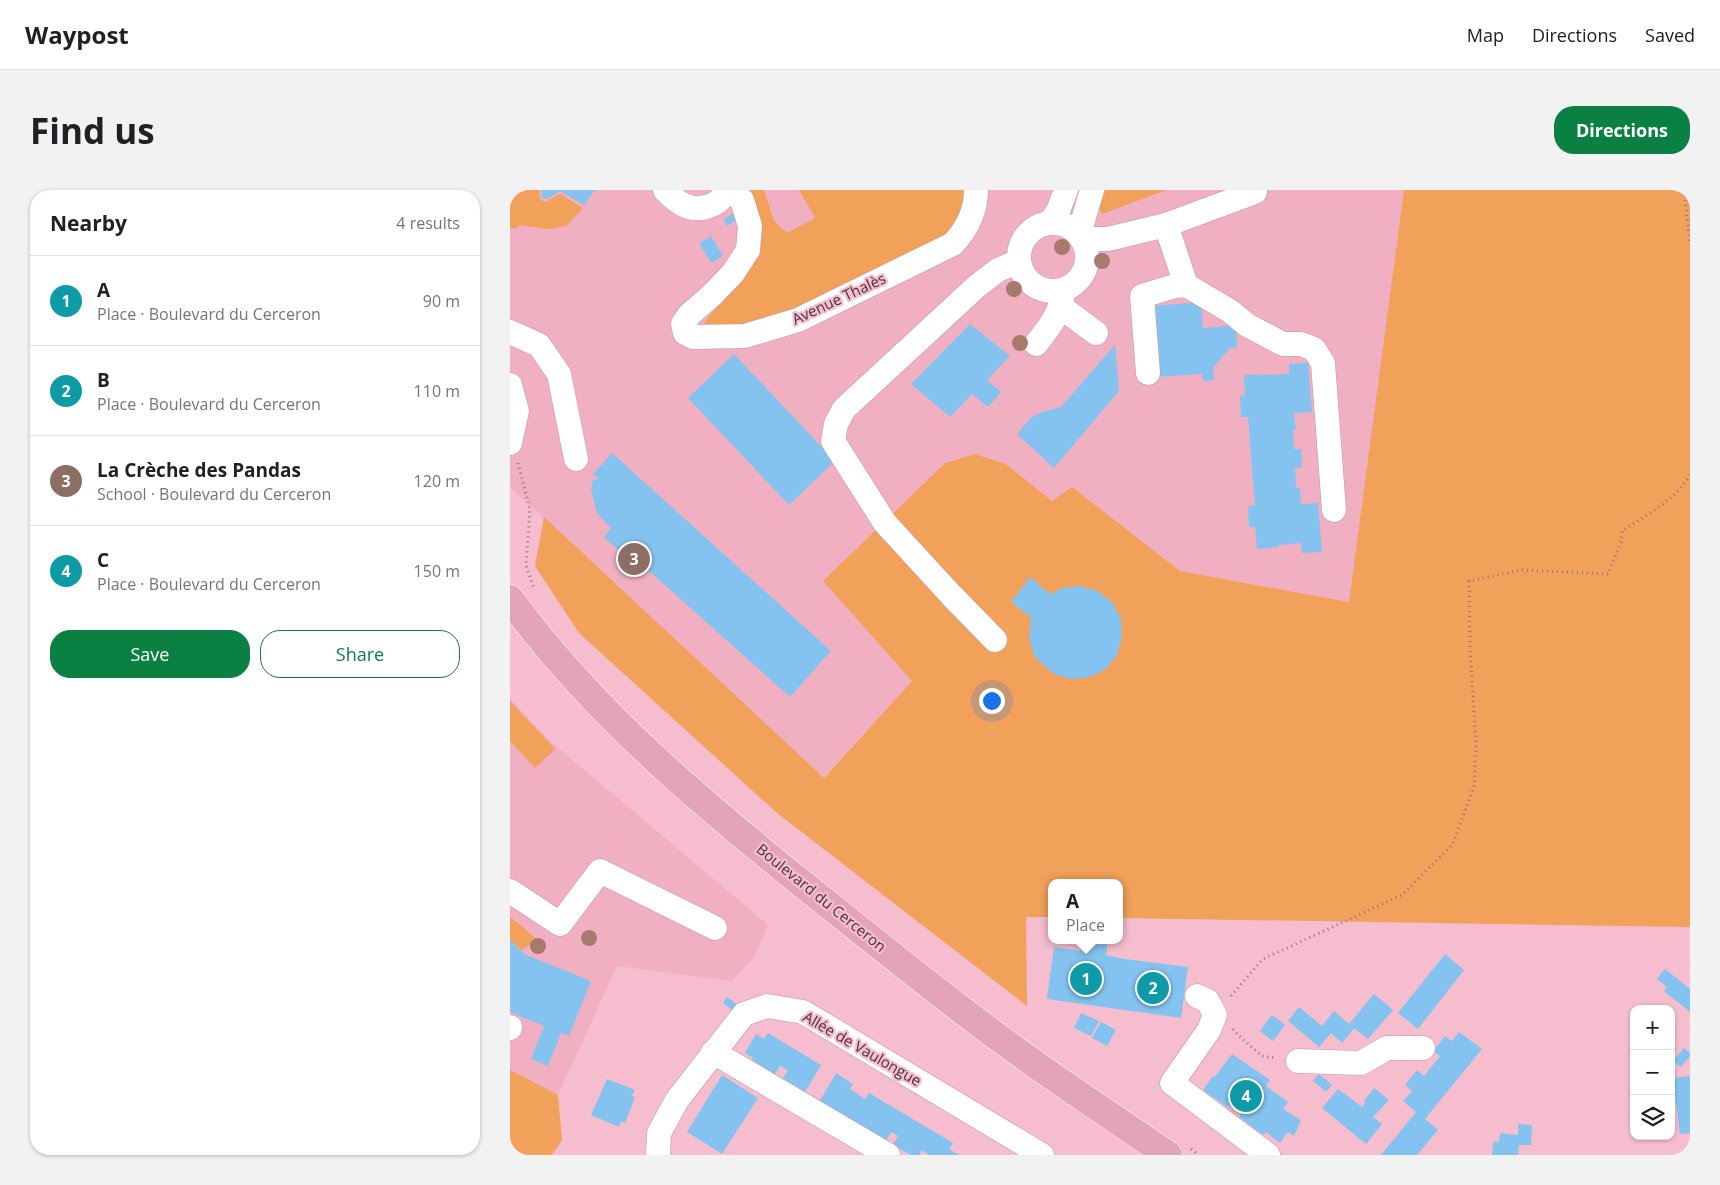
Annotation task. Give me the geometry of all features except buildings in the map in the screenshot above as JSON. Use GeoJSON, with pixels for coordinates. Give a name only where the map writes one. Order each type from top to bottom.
{"type":"FeatureCollection","features":[{"type":"Feature","properties":{"kind":"main road","name":"Boulevard du Cerceron"},"geometry":{"type":"LineString","coordinates":[[510,599],[560,662],[597,702],[700,799],[735,829],[962,1010],[1014,1049],[1176,1149]]}},
{"type":"Feature","properties":{"kind":"street"},"geometry":{"type":"LineString","coordinates":[[665,190],[679,204],[698,209],[716,204],[729,190]]}},
{"type":"Feature","properties":{"kind":"street","name":"Avenue Thalès"},"geometry":{"type":"LineString","coordinates":[[729,190],[742,200],[750,226],[748,250],[733,273],[689,315],[683,324],[685,333],[693,337],[745,336],[798,320],[953,244],[964,233],[976,202],[976,190]]}},
{"type":"Feature","properties":{"kind":"street"},"geometry":{"type":"LineString","coordinates":[[1050,223],[1058,211],[1066,190]]}},
{"type":"Feature","properties":{"kind":"street"},"geometry":{"type":"LineString","coordinates":[[1080,237],[1092,190]]}},
{"type":"Feature","properties":{"kind":"street"},"geometry":{"type":"LineString","coordinates":[[1080,237],[1108,238],[1166,225],[1255,192]]}},
{"type":"Feature","properties":{"kind":"street"},"geometry":{"type":"LineString","coordinates":[[1036,344],[1054,321],[1062,298],[1081,278],[1087,259],[1080,237],[1066,225],[1050,223],[1036,227],[1022,242],[1018,261],[1027,280],[1062,298],[1096,334]]}},
{"type":"Feature","properties":{"kind":"street"},"geometry":{"type":"LineString","coordinates":[[1166,225],[1186,285]]}},
{"type":"Feature","properties":{"kind":"street"},"geometry":{"type":"LineString","coordinates":[[995,640],[885,523],[833,441],[836,424],[844,409],[977,286],[998,270],[1018,261]]}},
{"type":"Feature","properties":{"kind":"street"},"geometry":{"type":"LineString","coordinates":[[1148,373],[1142,296],[1175,286],[1186,285],[1230,311],[1247,325],[1283,344],[1301,344],[1314,349],[1323,363],[1334,510]]}},
{"type":"Feature","properties":{"kind":"street"},"geometry":{"type":"LineString","coordinates":[[510,332],[539,345],[559,374],[576,459]]}},
{"type":"Feature","properties":{"kind":"street"},"geometry":{"type":"LineString","coordinates":[[510,385],[517,411],[513,451]]}},
{"type":"Feature","properties":{"kind":"street"},"geometry":{"type":"LineString","coordinates":[[510,891],[560,924],[600,871],[714,928]]}},
{"type":"Feature","properties":{"kind":"street"},"geometry":{"type":"LineString","coordinates":[[1198,996],[1208,1001],[1215,1016],[1209,1030],[1172,1084],[1268,1155]]}},
{"type":"Feature","properties":{"kind":"street","name":"Allée de Vaulongue"},"geometry":{"type":"LineString","coordinates":[[658,1155],[660,1132],[676,1100],[744,1014],[767,1006],[803,1012],[1042,1155]]}},
{"type":"Feature","properties":{"kind":"street"},"geometry":{"type":"LineString","coordinates":[[1298,1061],[1361,1063],[1387,1048],[1423,1048]]}},
{"type":"Feature","properties":{"kind":"street"},"geometry":{"type":"LineString","coordinates":[[713,1052],[888,1155]]}},
{"type":"Feature","properties":{"kind":"path"},"geometry":{"type":"LineString","coordinates":[[1684,190],[1690,243]]}},
{"type":"Feature","properties":{"kind":"path"},"geometry":{"type":"LineString","coordinates":[[513,451],[530,510],[526,565],[537,596]]}},
{"type":"Feature","properties":{"kind":"path"},"geometry":{"type":"LineString","coordinates":[[1224,1003],[1263,959],[1402,895],[1452,845],[1474,787],[1476,744],[1470,647],[1469,581],[1522,570],[1608,574],[1622,542],[1622,531],[1658,507],[1684,485],[1690,475]]}},
{"type":"Feature","properties":{"kind":"path"},"geometry":{"type":"LineString","coordinates":[[1209,1030],[1220,1038],[1228,1022],[1239,1036],[1262,1056],[1298,1061]]}},
{"type":"Feature","properties":{"kind":"path"},"geometry":{"type":"LineString","coordinates":[[1176,1149],[1199,1155]]}},
{"type":"Feature","properties":{"kind":"shaded area"},"geometry":{"type":"Polygon","coordinates":[[[510,190],[1404,190],[1350,602],[1180,571],[1072,487],[1052,501],[1006,464],[975,454],[945,463],[823,581],[912,681],[823,778],[510,487],[510,190]]]}},
{"type":"Feature","properties":{"kind":"shaded area"},"geometry":{"type":"Polygon","coordinates":[[[510,190],[540,190],[541,200],[546,202],[560,194],[583,208],[566,226],[548,229],[519,225],[517,228],[510,228],[510,190]]]}},
{"type":"Feature","properties":{"kind":"shaded area"},"geometry":{"type":"Polygon","coordinates":[[[745,190],[764,190],[774,221],[787,233],[815,218],[799,190],[969,190],[956,236],[798,313],[706,331],[704,323],[741,277],[745,190]]]}},
{"type":"Feature","properties":{"kind":"shaded area"},"geometry":{"type":"Polygon","coordinates":[[[1106,190],[1166,190],[1102,214],[1099,207],[1106,190]]]}},
{"type":"Feature","properties":{"kind":"shaded area"},"geometry":{"type":"Polygon","coordinates":[[[1404,190],[1690,190],[1690,927],[1123,918],[1123,879],[1048,879],[1048,917],[1026,917],[1027,1006],[777,813],[579,633],[535,566],[544,517],[824,778],[912,681],[823,581],[945,463],[975,454],[1006,464],[1052,501],[1072,487],[1180,571],[1349,602],[1404,190]]]}},
{"type":"Feature","properties":{"kind":"shaded area"},"geometry":{"type":"Polygon","coordinates":[[[510,699],[550,741],[768,925],[754,957],[732,981],[617,966],[558,1095],[510,1070],[510,699]]]}},
{"type":"Feature","properties":{"kind":"shaded area"},"geometry":{"type":"Polygon","coordinates":[[[510,701],[555,749],[535,768],[510,741],[510,701]]]}},
{"type":"Feature","properties":{"kind":"shaded area"},"geometry":{"type":"Polygon","coordinates":[[[510,917],[537,940],[521,950],[510,940],[510,917]]]}},
{"type":"Feature","properties":{"kind":"shaded area"},"geometry":{"type":"Polygon","coordinates":[[[510,1070],[558,1095],[562,1140],[552,1155],[510,1155],[510,1070]]]}},
{"type":"Feature","properties":{"kind":"place","name":"La Crèche des Pandas"},"geometry":{"type":"Point","coordinates":[634,559]}},
{"type":"Feature","properties":{"kind":"place","name":"A"},"geometry":{"type":"Point","coordinates":[1086,979]}},
{"type":"Feature","properties":{"kind":"place","name":"B"},"geometry":{"type":"Point","coordinates":[1153,988]}},
{"type":"Feature","properties":{"kind":"place","name":"C"},"geometry":{"type":"Point","coordinates":[1246,1096]}}]}
